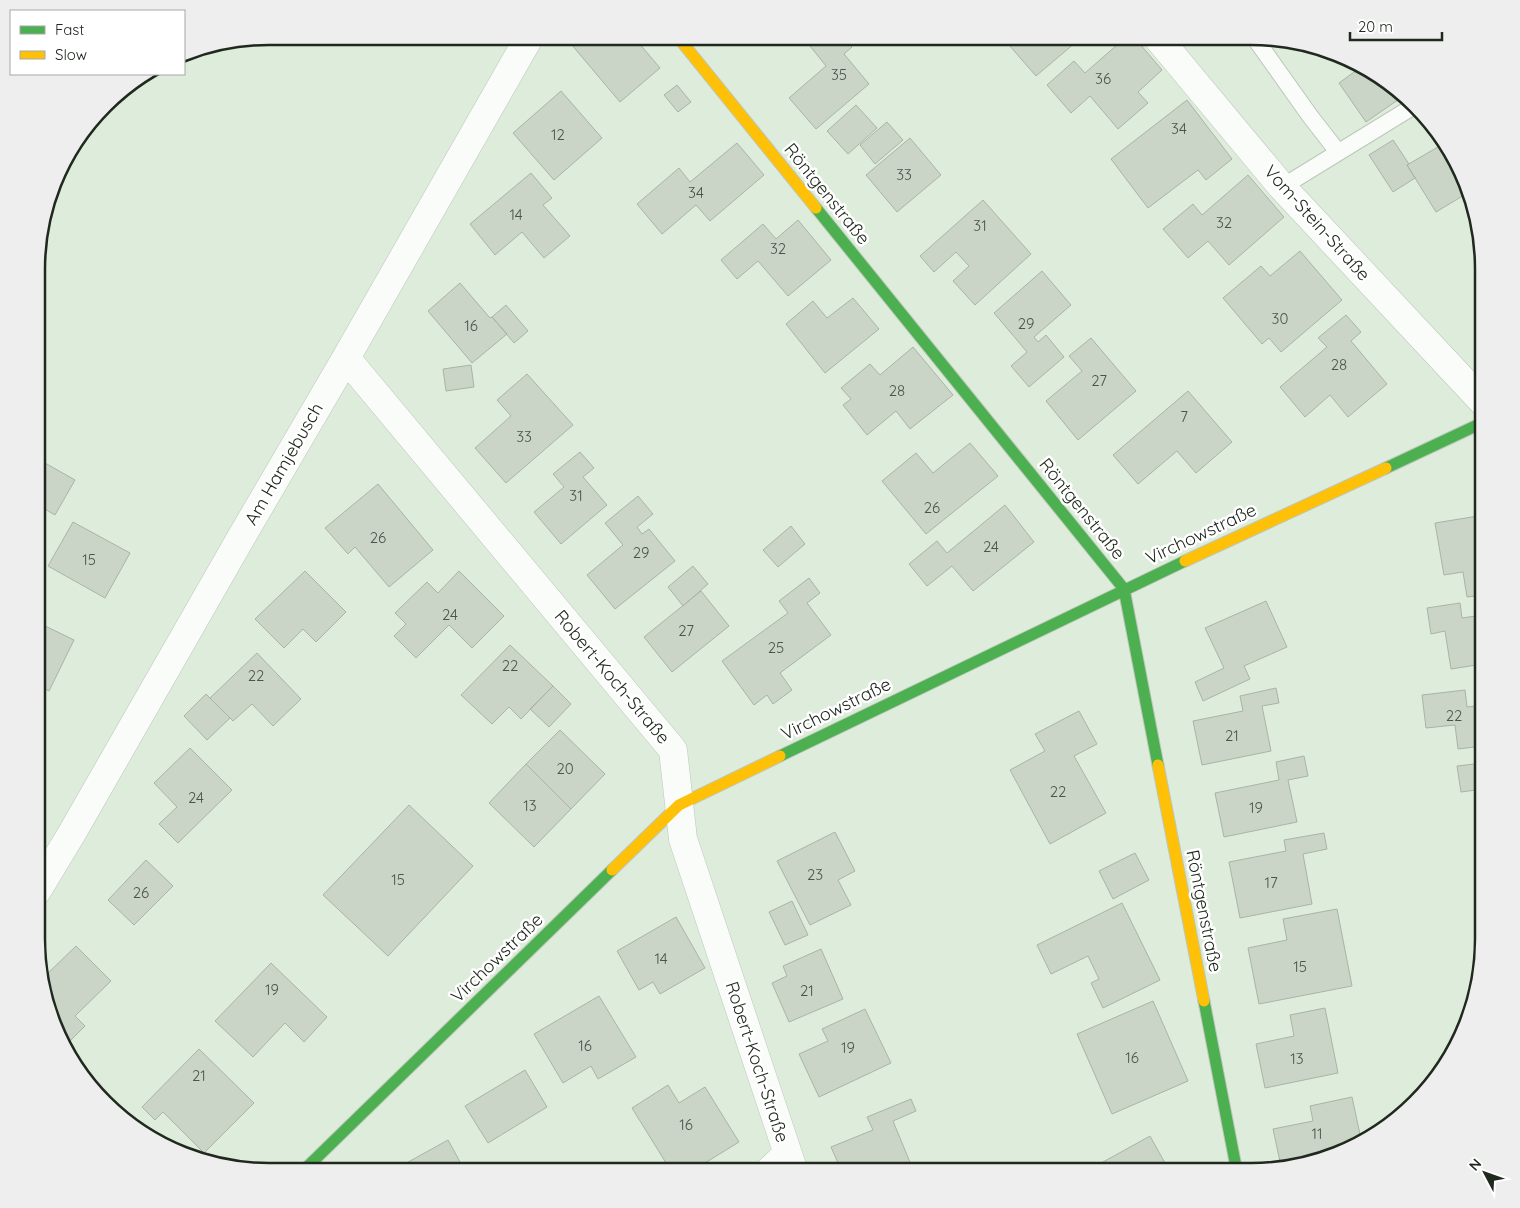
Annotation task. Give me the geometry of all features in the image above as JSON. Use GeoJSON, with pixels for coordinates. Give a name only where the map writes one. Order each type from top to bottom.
{"type":"FeatureCollection","features":[{"type":"Feature","properties":{"kind":"street","name":"Am Hamjebusch"},"geometry":{"type":"LineString","coordinates":[[45,878],[525,45]]}},
{"type":"Feature","properties":{"kind":"street","name":"Röntgenstraße"},"geometry":{"type":"LineString","coordinates":[[684,45],[1124,590],[1235,1163]]}},
{"type":"Feature","properties":{"kind":"street","name":"Vom-Stein-Straße"},"geometry":{"type":"LineString","coordinates":[[1164,45],[1282,187],[1475,393]]}},
{"type":"Feature","properties":{"kind":"street","name":"Robert-Koch-Straße"},"geometry":{"type":"LineString","coordinates":[[346,358],[673,750],[683,839],[782,1163]]}},
{"type":"Feature","properties":{"kind":"street","name":"Virchowstraße"},"geometry":{"type":"LineString","coordinates":[[311,1163],[679,805],[1124,590],[1475,426]]}},
{"type":"Feature","properties":{"kind":"lane"},"geometry":{"type":"LineString","coordinates":[[1260,45],[1338,152]]}},
{"type":"Feature","properties":{"kind":"lane"},"geometry":{"type":"LineString","coordinates":[[1282,187],[1409,109]]}},
{"type":"Feature","properties":{"kind":"building"},"geometry":{"type":"Polygon","coordinates":[[[572,45],[641,45],[660,68],[620,102],[572,45]]]}},
{"type":"Feature","properties":{"kind":"building"},"geometry":{"type":"Polygon","coordinates":[[[850,45],[852,47],[844,54],[869,84],[816,129],[789,98],[826,66],[810,46],[850,45]]]}},
{"type":"Feature","properties":{"kind":"building"},"geometry":{"type":"Polygon","coordinates":[[[1009,45],[1073,45],[1036,76],[1009,45]]]}},
{"type":"Feature","properties":{"kind":"building"},"geometry":{"type":"Polygon","coordinates":[[[1117,45],[1141,45],[1162,70],[1138,92],[1148,103],[1118,129],[1090,96],[1071,113],[1047,85],[1074,61],[1085,73],[1117,45]]]}},
{"type":"Feature","properties":{"kind":"building"},"geometry":{"type":"Polygon","coordinates":[[[1356,71],[1398,100],[1366,122],[1339,83],[1356,71]]]}},
{"type":"Feature","properties":{"kind":"building"},"geometry":{"type":"Polygon","coordinates":[[[677,85],[691,102],[678,112],[664,95],[677,85]]]}},
{"type":"Feature","properties":{"kind":"building"},"geometry":{"type":"Polygon","coordinates":[[[561,91],[602,138],[554,180],[513,133],[561,91]]]}},
{"type":"Feature","properties":{"kind":"building"},"geometry":{"type":"Polygon","coordinates":[[[1187,100],[1232,159],[1206,180],[1198,170],[1148,208],[1111,159],[1187,100]]]}},
{"type":"Feature","properties":{"kind":"building"},"geometry":{"type":"Polygon","coordinates":[[[856,105],[877,128],[848,154],[827,131],[856,105]]]}},
{"type":"Feature","properties":{"kind":"building"},"geometry":{"type":"Polygon","coordinates":[[[887,122],[903,140],[875,164],[860,145],[887,122]]]}},
{"type":"Feature","properties":{"kind":"building"},"geometry":{"type":"Polygon","coordinates":[[[910,138],[941,175],[897,212],[866,175],[910,138]]]}},
{"type":"Feature","properties":{"kind":"building"},"geometry":{"type":"Polygon","coordinates":[[[1393,140],[1409,164],[1407,165],[1415,178],[1393,192],[1369,155],[1393,140]]]}},
{"type":"Feature","properties":{"kind":"building"},"geometry":{"type":"Polygon","coordinates":[[[737,143],[764,175],[710,221],[696,205],[662,234],[637,204],[679,168],[690,182],[737,143]]]}},
{"type":"Feature","properties":{"kind":"building"},"geometry":{"type":"Polygon","coordinates":[[[1439,147],[1452,170],[1463,196],[1436,212],[1407,165],[1439,147]]]}},
{"type":"Feature","properties":{"kind":"building"},"geometry":{"type":"Polygon","coordinates":[[[531,173],[552,198],[543,205],[570,236],[544,258],[522,232],[495,255],[470,224],[531,173]]]}},
{"type":"Feature","properties":{"kind":"building"},"geometry":{"type":"Polygon","coordinates":[[[1248,175],[1284,217],[1229,265],[1208,241],[1188,258],[1163,229],[1193,204],[1202,215],[1248,175]]]}},
{"type":"Feature","properties":{"kind":"building"},"geometry":{"type":"Polygon","coordinates":[[[983,200],[1031,254],[975,305],[953,281],[969,266],[956,252],[934,272],[920,256],[983,200]]]}},
{"type":"Feature","properties":{"kind":"building"},"geometry":{"type":"Polygon","coordinates":[[[798,220],[831,260],[788,296],[758,261],[737,279],[721,260],[763,224],[776,239],[798,220]]]}},
{"type":"Feature","properties":{"kind":"building"},"geometry":{"type":"Polygon","coordinates":[[[1300,251],[1342,300],[1281,352],[1269,338],[1262,344],[1223,298],[1261,266],[1270,276],[1300,251]]]}},
{"type":"Feature","properties":{"kind":"building"},"geometry":{"type":"Polygon","coordinates":[[[1042,271],[1071,305],[1034,337],[1038,342],[1046,335],[1064,357],[1029,387],[1011,366],[1027,352],[994,313],[1042,271]]]}},
{"type":"Feature","properties":{"kind":"building"},"geometry":{"type":"Polygon","coordinates":[[[460,283],[490,318],[492,317],[507,334],[472,363],[428,311],[460,283]]]}},
{"type":"Feature","properties":{"kind":"building"},"geometry":{"type":"Polygon","coordinates":[[[853,298],[879,329],[825,373],[786,324],[813,301],[827,318],[853,298]]]}},
{"type":"Feature","properties":{"kind":"building"},"geometry":{"type":"Polygon","coordinates":[[[506,305],[528,331],[514,343],[492,317],[506,305]]]}},
{"type":"Feature","properties":{"kind":"building"},"geometry":{"type":"Polygon","coordinates":[[[1346,315],[1361,332],[1351,341],[1387,384],[1348,417],[1330,395],[1305,417],[1280,387],[1327,347],[1318,338],[1346,315]]]}},
{"type":"Feature","properties":{"kind":"building"},"geometry":{"type":"Polygon","coordinates":[[[1091,338],[1136,391],[1078,440],[1046,401],[1082,371],[1069,356],[1091,338]]]}},
{"type":"Feature","properties":{"kind":"building"},"geometry":{"type":"Polygon","coordinates":[[[913,347],[953,395],[910,429],[896,411],[867,435],[843,405],[851,399],[841,388],[870,364],[880,375],[913,347]]]}},
{"type":"Feature","properties":{"kind":"building"},"geometry":{"type":"Polygon","coordinates":[[[471,365],[474,387],[446,391],[443,369],[471,365]]]}},
{"type":"Feature","properties":{"kind":"building"},"geometry":{"type":"Polygon","coordinates":[[[527,374],[573,425],[506,483],[475,448],[511,416],[497,400],[527,374]]]}},
{"type":"Feature","properties":{"kind":"building"},"geometry":{"type":"Polygon","coordinates":[[[1188,391],[1232,442],[1196,473],[1177,451],[1138,484],[1113,455],[1188,391]]]}},
{"type":"Feature","properties":{"kind":"building"},"geometry":{"type":"Polygon","coordinates":[[[970,443],[998,476],[926,534],[882,481],[916,453],[933,473],[970,443]]]}},
{"type":"Feature","properties":{"kind":"building"},"geometry":{"type":"Polygon","coordinates":[[[580,452],[594,468],[583,477],[607,505],[561,544],[534,512],[564,487],[553,474],[580,452]]]}},
{"type":"Feature","properties":{"kind":"building"},"geometry":{"type":"Polygon","coordinates":[[[45,463],[75,480],[55,515],[45,509],[45,463]]]}},
{"type":"Feature","properties":{"kind":"building"},"geometry":{"type":"Polygon","coordinates":[[[378,484],[433,550],[389,587],[355,547],[348,554],[325,528],[378,484]]]}},
{"type":"Feature","properties":{"kind":"building"},"geometry":{"type":"Polygon","coordinates":[[[638,496],[653,514],[637,527],[642,534],[649,529],[675,561],[615,609],[587,575],[623,545],[605,523],[638,496]]]}},
{"type":"Feature","properties":{"kind":"building"},"geometry":{"type":"Polygon","coordinates":[[[1005,505],[1034,542],[973,591],[952,566],[927,586],[909,564],[937,541],[947,553],[1005,505]]]}},
{"type":"Feature","properties":{"kind":"building"},"geometry":{"type":"Polygon","coordinates":[[[1475,516],[1475,596],[1467,597],[1463,572],[1444,575],[1435,523],[1475,516]]]}},
{"type":"Feature","properties":{"kind":"building"},"geometry":{"type":"Polygon","coordinates":[[[73,522],[130,553],[105,598],[48,566],[73,522]]]}},
{"type":"Feature","properties":{"kind":"building"},"geometry":{"type":"Polygon","coordinates":[[[791,526],[805,544],[778,567],[763,550],[791,526]]]}},
{"type":"Feature","properties":{"kind":"building"},"geometry":{"type":"Polygon","coordinates":[[[693,566],[708,584],[683,606],[668,587],[693,566]]]}},
{"type":"Feature","properties":{"kind":"building"},"geometry":{"type":"Polygon","coordinates":[[[305,571],[346,612],[316,642],[303,629],[284,648],[255,619],[305,571]]]}},
{"type":"Feature","properties":{"kind":"building"},"geometry":{"type":"Polygon","coordinates":[[[459,571],[504,616],[472,648],[449,625],[416,658],[394,636],[406,624],[395,613],[427,582],[438,593],[459,571]]]}},
{"type":"Feature","properties":{"kind":"building"},"geometry":{"type":"Polygon","coordinates":[[[809,578],[820,593],[807,603],[831,635],[780,673],[792,690],[773,704],[767,695],[754,705],[722,661],[788,613],[779,601],[809,578]]]}},
{"type":"Feature","properties":{"kind":"building"},"geometry":{"type":"Polygon","coordinates":[[[701,591],[729,626],[672,672],[644,637],[701,591]]]}},
{"type":"Feature","properties":{"kind":"building"},"geometry":{"type":"Polygon","coordinates":[[[1266,601],[1287,647],[1244,666],[1250,679],[1203,701],[1195,682],[1224,668],[1205,628],[1266,601]]]}},
{"type":"Feature","properties":{"kind":"building"},"geometry":{"type":"Polygon","coordinates":[[[1460,603],[1462,618],[1475,616],[1475,665],[1451,669],[1445,631],[1431,634],[1427,608],[1460,603]]]}},
{"type":"Feature","properties":{"kind":"building"},"geometry":{"type":"Polygon","coordinates":[[[45,626],[74,640],[49,691],[45,689],[45,626]]]}},
{"type":"Feature","properties":{"kind":"building"},"geometry":{"type":"Polygon","coordinates":[[[510,645],[553,686],[521,719],[509,707],[492,724],[461,695],[510,645]]]}},
{"type":"Feature","properties":{"kind":"building"},"geometry":{"type":"Polygon","coordinates":[[[257,653],[301,699],[273,726],[252,704],[233,721],[210,698],[257,653]]]}},
{"type":"Feature","properties":{"kind":"building"},"geometry":{"type":"Polygon","coordinates":[[[553,686],[571,704],[549,727],[530,709],[553,686]]]}},
{"type":"Feature","properties":{"kind":"building"},"geometry":{"type":"Polygon","coordinates":[[[1276,688],[1279,703],[1262,706],[1271,751],[1202,765],[1193,721],[1243,711],[1240,696],[1276,688]]]}},
{"type":"Feature","properties":{"kind":"building"},"geometry":{"type":"Polygon","coordinates":[[[1465,690],[1467,707],[1475,706],[1475,747],[1458,749],[1455,725],[1426,728],[1422,695],[1465,690]]]}},
{"type":"Feature","properties":{"kind":"building"},"geometry":{"type":"Polygon","coordinates":[[[206,694],[230,718],[207,740],[184,716],[206,694]]]}},
{"type":"Feature","properties":{"kind":"building"},"geometry":{"type":"Polygon","coordinates":[[[1079,711],[1097,744],[1074,756],[1106,813],[1050,844],[1010,770],[1045,751],[1035,734],[1079,711]]]}},
{"type":"Feature","properties":{"kind":"building"},"geometry":{"type":"Polygon","coordinates":[[[560,730],[605,774],[571,809],[526,764],[560,730]]]}},
{"type":"Feature","properties":{"kind":"building"},"geometry":{"type":"Polygon","coordinates":[[[190,748],[232,790],[178,843],[159,824],[177,807],[154,783],[190,748]]]}},
{"type":"Feature","properties":{"kind":"building"},"geometry":{"type":"Polygon","coordinates":[[[1304,756],[1308,776],[1288,780],[1297,822],[1224,837],[1215,793],[1279,780],[1276,762],[1304,756]]]}},
{"type":"Feature","properties":{"kind":"building"},"geometry":{"type":"Polygon","coordinates":[[[526,764],[571,809],[534,847],[489,803],[526,764]]]}},
{"type":"Feature","properties":{"kind":"building"},"geometry":{"type":"Polygon","coordinates":[[[1475,764],[1475,790],[1461,792],[1457,766],[1475,764]]]}},
{"type":"Feature","properties":{"kind":"building"},"geometry":{"type":"Polygon","coordinates":[[[409,805],[473,866],[388,956],[323,895],[409,805]]]}},
{"type":"Feature","properties":{"kind":"building"},"geometry":{"type":"Polygon","coordinates":[[[835,832],[855,871],[838,880],[851,905],[810,925],[777,861],[835,832]]]}},
{"type":"Feature","properties":{"kind":"building"},"geometry":{"type":"Polygon","coordinates":[[[1324,833],[1327,849],[1303,854],[1312,904],[1240,918],[1229,862],[1286,851],[1284,840],[1324,833]]]}},
{"type":"Feature","properties":{"kind":"building"},"geometry":{"type":"Polygon","coordinates":[[[1135,853],[1149,880],[1113,899],[1099,871],[1135,853]]]}},
{"type":"Feature","properties":{"kind":"building"},"geometry":{"type":"Polygon","coordinates":[[[146,860],[173,886],[134,925],[108,900],[146,860]]]}},
{"type":"Feature","properties":{"kind":"building"},"geometry":{"type":"Polygon","coordinates":[[[792,901],[808,935],[785,945],[769,912],[792,901]]]}},
{"type":"Feature","properties":{"kind":"building"},"geometry":{"type":"Polygon","coordinates":[[[1122,903],[1160,980],[1103,1008],[1091,983],[1099,979],[1088,956],[1051,974],[1037,945],[1122,903]]]}},
{"type":"Feature","properties":{"kind":"building"},"geometry":{"type":"Polygon","coordinates":[[[1337,909],[1352,986],[1259,1004],[1248,948],[1287,940],[1283,919],[1337,909]]]}},
{"type":"Feature","properties":{"kind":"building"},"geometry":{"type":"Polygon","coordinates":[[[676,917],[705,968],[660,994],[653,982],[639,990],[617,951],[676,917]]]}},
{"type":"Feature","properties":{"kind":"building"},"geometry":{"type":"Polygon","coordinates":[[[76,946],[111,981],[75,1016],[85,1026],[70,1041],[57,1011],[48,973],[76,946]]]}},
{"type":"Feature","properties":{"kind":"building"},"geometry":{"type":"Polygon","coordinates":[[[821,949],[843,999],[789,1022],[772,983],[787,976],[783,966],[821,949]]]}},
{"type":"Feature","properties":{"kind":"building"},"geometry":{"type":"Polygon","coordinates":[[[271,963],[327,1017],[304,1042],[285,1023],[253,1057],[215,1021],[271,963]]]}},
{"type":"Feature","properties":{"kind":"building"},"geometry":{"type":"Polygon","coordinates":[[[599,996],[636,1057],[598,1079],[591,1066],[563,1083],[534,1034],[599,996]]]}},
{"type":"Feature","properties":{"kind":"building"},"geometry":{"type":"Polygon","coordinates":[[[1153,1001],[1188,1081],[1112,1114],[1077,1034],[1153,1001]]]}},
{"type":"Feature","properties":{"kind":"building"},"geometry":{"type":"Polygon","coordinates":[[[1325,1008],[1338,1073],[1265,1088],[1256,1044],[1294,1036],[1290,1015],[1325,1008]]]}},
{"type":"Feature","properties":{"kind":"building"},"geometry":{"type":"Polygon","coordinates":[[[865,1009],[891,1063],[819,1097],[799,1054],[828,1041],[822,1029],[865,1009]]]}},
{"type":"Feature","properties":{"kind":"building"},"geometry":{"type":"Polygon","coordinates":[[[199,1049],[254,1103],[204,1153],[163,1112],[155,1120],[142,1107],[199,1049]]]}},
{"type":"Feature","properties":{"kind":"building"},"geometry":{"type":"Polygon","coordinates":[[[525,1070],[547,1107],[488,1143],[465,1106],[525,1070]]]}},
{"type":"Feature","properties":{"kind":"building"},"geometry":{"type":"Polygon","coordinates":[[[668,1085],[679,1103],[705,1087],[739,1142],[705,1163],[666,1163],[632,1108],[668,1085]]]}},
{"type":"Feature","properties":{"kind":"building"},"geometry":{"type":"Polygon","coordinates":[[[1352,1097],[1360,1135],[1323,1151],[1280,1161],[1273,1129],[1313,1121],[1310,1106],[1352,1097]]]}},
{"type":"Feature","properties":{"kind":"building"},"geometry":{"type":"Polygon","coordinates":[[[911,1099],[916,1111],[893,1121],[910,1163],[838,1163],[831,1147],[873,1130],[867,1117],[911,1099]]]}},
{"type":"Feature","properties":{"kind":"building"},"geometry":{"type":"Polygon","coordinates":[[[1150,1136],[1165,1163],[1101,1163],[1150,1136]]]}},
{"type":"Feature","properties":{"kind":"building"},"geometry":{"type":"Polygon","coordinates":[[[448,1140],[461,1163],[406,1163],[448,1140]]]}},
{"type":"Feature","properties":{"kind":"traffic: fast"},"geometry":{"type":"LineString","coordinates":[[816,208],[1124,589],[1158,765]]}},
{"type":"Feature","properties":{"kind":"traffic: fast"},"geometry":{"type":"LineString","coordinates":[[1386,468],[1475,426]]}},
{"type":"Feature","properties":{"kind":"traffic: fast"},"geometry":{"type":"LineString","coordinates":[[780,756],[1185,561]]}},
{"type":"Feature","properties":{"kind":"traffic: fast"},"geometry":{"type":"LineString","coordinates":[[311,1163],[612,870]]}},
{"type":"Feature","properties":{"kind":"traffic: fast"},"geometry":{"type":"LineString","coordinates":[[1204,1001],[1235,1163]]}},
{"type":"Feature","properties":{"kind":"traffic: slow"},"geometry":{"type":"LineString","coordinates":[[684,45],[816,208]]}},
{"type":"Feature","properties":{"kind":"traffic: slow"},"geometry":{"type":"LineString","coordinates":[[1185,561],[1386,468]]}},
{"type":"Feature","properties":{"kind":"traffic: slow"},"geometry":{"type":"LineString","coordinates":[[612,870],[679,805],[780,756]]}},
{"type":"Feature","properties":{"kind":"traffic: slow"},"geometry":{"type":"LineString","coordinates":[[1158,765],[1204,1001]]}}]}
